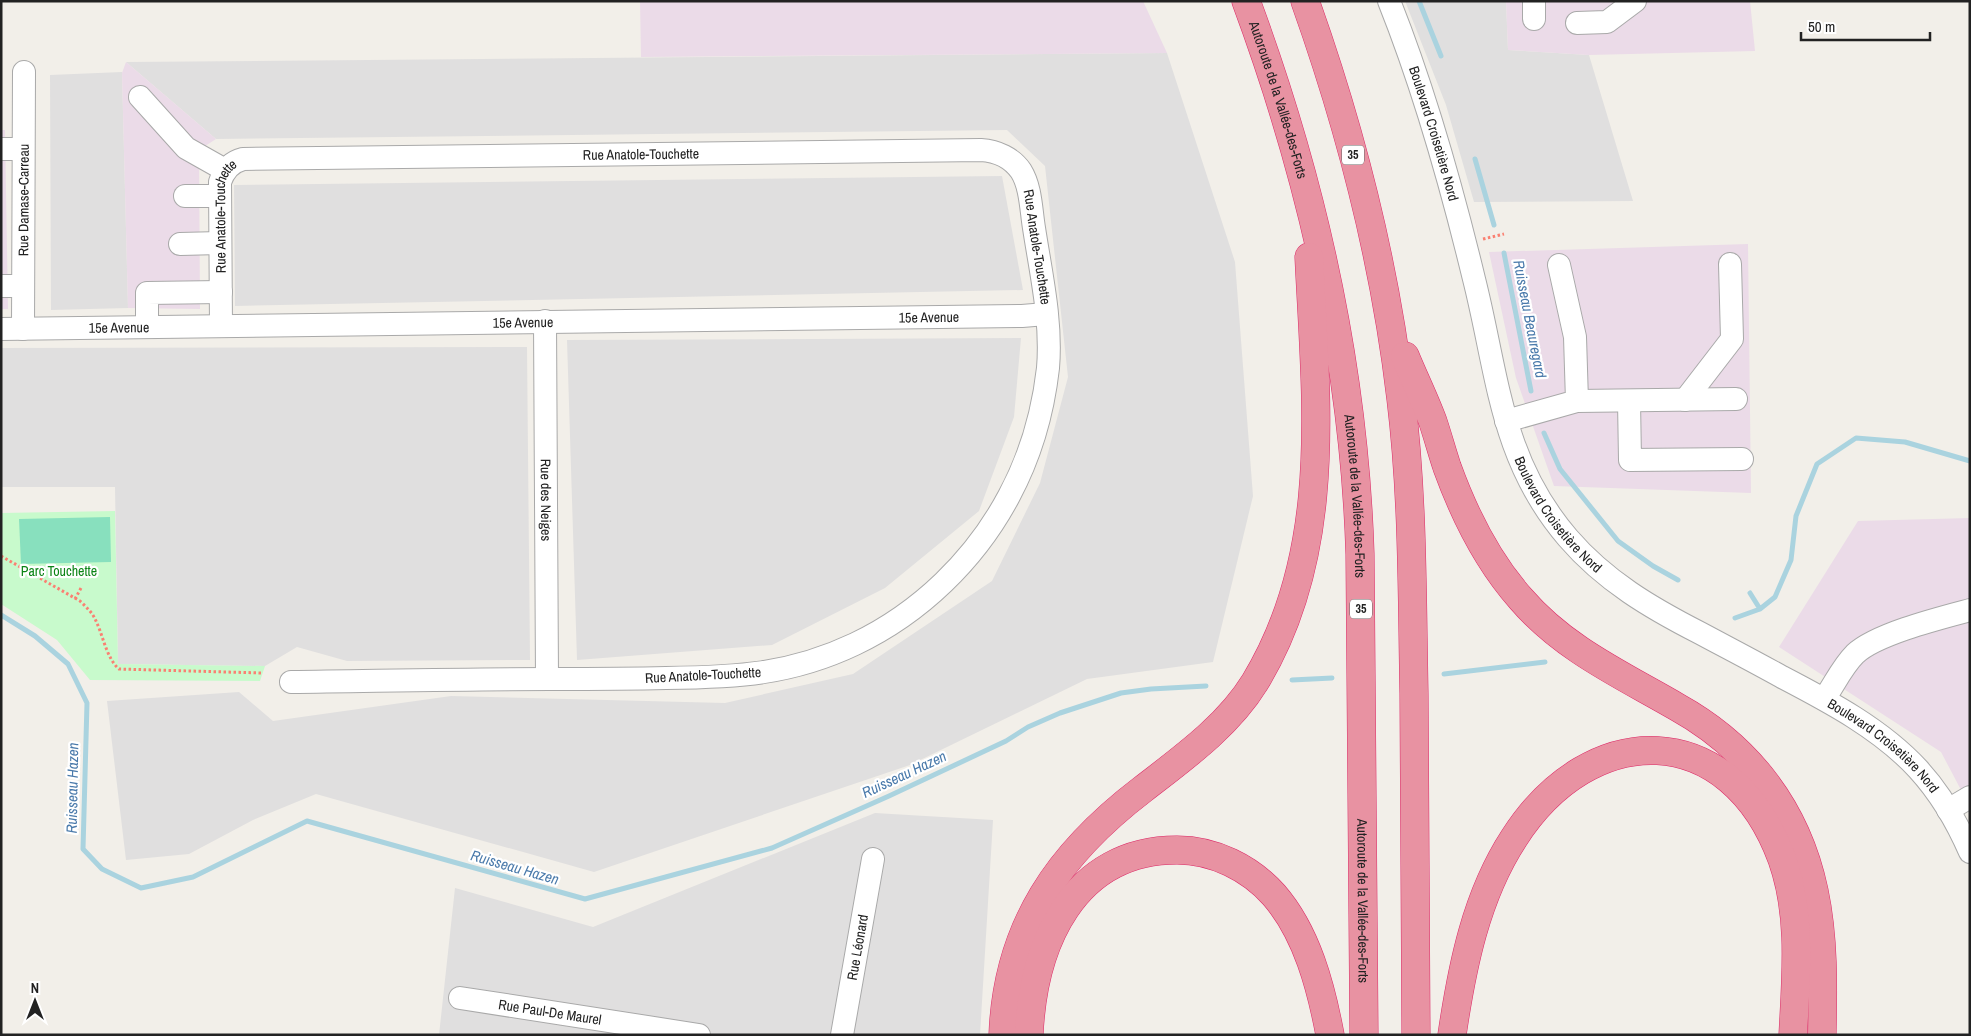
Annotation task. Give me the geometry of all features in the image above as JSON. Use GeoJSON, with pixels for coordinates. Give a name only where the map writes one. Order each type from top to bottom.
{"type":"FeatureCollection","features":[{"type":"Feature","properties":{"kind":"highway","name":"Autoroute de la Vallée-des-Forts"},"geometry":{"type":"LineString","coordinates":[[1246,1],[1273,78],[1306,188],[1337,327],[1348,402],[1356,489],[1361,629],[1364,1035]]}},
{"type":"Feature","properties":{"kind":"highway","name":"35"},"geometry":{"type":"LineString","coordinates":[[1305,1],[1326,62],[1352,149],[1376,248],[1401,401],[1410,508],[1413,638],[1416,1035]]}},
{"type":"Feature","properties":{"kind":"highway"},"geometry":{"type":"LineString","coordinates":[[1004,1035],[1006,1004],[1012,969],[1024,933],[1048,885],[1071,855],[1110,816],[1178,762],[1227,717],[1254,684],[1284,623],[1308,538],[1316,456],[1316,409],[1306,188]]}},
{"type":"Feature","properties":{"kind":"highway"},"geometry":{"type":"LineString","coordinates":[[1387,313],[1433,423],[1447,467],[1462,504],[1489,555],[1512,588],[1547,626],[1577,649],[1708,726],[1763,777],[1782,807],[1790,822],[1810,875],[1817,908],[1821,943],[1822,1035]]}},
{"type":"Feature","properties":{"kind":"highway"},"geometry":{"type":"LineString","coordinates":[[1452,1035],[1469,945],[1479,913],[1492,879],[1506,851],[1522,826],[1540,803],[1583,768],[1616,755],[1651,750],[1688,757],[1720,773],[1749,798],[1770,832],[1787,876],[1794,915],[1796,966],[1793,1035]]}},
{"type":"Feature","properties":{"kind":"highway"},"geometry":{"type":"LineString","coordinates":[[1029,1035],[1030,1009],[1039,963],[1056,922],[1070,900],[1088,882],[1110,866],[1136,855],[1170,850],[1194,850],[1220,857],[1244,870],[1273,894],[1295,927],[1307,953],[1320,993],[1330,1035]]}},
{"type":"Feature","properties":{"kind":"street","name":"Boulevard Croisetière Nord"},"geometry":{"type":"LineString","coordinates":[[1389,1],[1418,81],[1450,183],[1475,281],[1506,421],[1522,466],[1548,510],[1568,537],[1608,577],[1655,610],[1824,700],[1866,726],[1906,758],[1929,782],[1948,810],[1970,852]]}},
{"type":"Feature","properties":{"kind":"street"},"geometry":{"type":"LineString","coordinates":[[1577,23],[1607,22],[1635,1]]}},
{"type":"Feature","properties":{"kind":"street","name":"Rue Damase-Carreau"},"geometry":{"type":"LineString","coordinates":[[23,329],[12,286],[12,149],[24,72]]}},
{"type":"Feature","properties":{"kind":"street"},"geometry":{"type":"LineString","coordinates":[[140,97],[186,148],[192,153],[216,163],[225,170]]}},
{"type":"Feature","properties":{"kind":"street","name":"Rue Anatole-Touchette"},"geometry":{"type":"LineString","coordinates":[[221,326],[220,182],[225,170],[238,160],[248,158],[988,151],[1000,154],[1012,161],[1026,182],[1046,314],[1048,355],[1043,398],[1036,430],[1017,480],[991,527],[962,564],[938,588],[902,617],[874,634],[837,652],[797,665],[762,673],[704,677],[291,682]]}},
{"type":"Feature","properties":{"kind":"street"},"geometry":{"type":"LineString","coordinates":[[186,196],[220,196]]}},
{"type":"Feature","properties":{"kind":"street"},"geometry":{"type":"LineString","coordinates":[[180,244],[220,244]]}},
{"type":"Feature","properties":{"kind":"street"},"geometry":{"type":"LineString","coordinates":[[1686,400],[1732,339],[1730,264]]}},
{"type":"Feature","properties":{"kind":"street"},"geometry":{"type":"LineString","coordinates":[[1559,265],[1575,337],[1576,401]]}},
{"type":"Feature","properties":{"kind":"street"},"geometry":{"type":"LineString","coordinates":[[147,327],[147,293],[221,292]]}},
{"type":"Feature","properties":{"kind":"street"},"geometry":{"type":"LineString","coordinates":[[169,293],[170,327]]}},
{"type":"Feature","properties":{"kind":"street","name":"15e Avenue"},"geometry":{"type":"LineString","coordinates":[[1,329],[1022,316],[1046,314]]}},
{"type":"Feature","properties":{"kind":"street","name":"Rue des Neiges"},"geometry":{"type":"LineString","coordinates":[[545,321],[547,679]]}},
{"type":"Feature","properties":{"kind":"street"},"geometry":{"type":"LineString","coordinates":[[1506,421],[1576,401],[1736,399]]}},
{"type":"Feature","properties":{"kind":"street"},"geometry":{"type":"LineString","coordinates":[[1629,400],[1630,460],[1742,459]]}},
{"type":"Feature","properties":{"kind":"street"},"geometry":{"type":"LineString","coordinates":[[1824,700],[1856,653],[1898,632],[1970,610]]}},
{"type":"Feature","properties":{"kind":"street"},"geometry":{"type":"LineString","coordinates":[[1948,810],[1970,797]]}},
{"type":"Feature","properties":{"kind":"street","name":"Rue Léonard"},"geometry":{"type":"LineString","coordinates":[[842,1035],[872,859]]}},
{"type":"Feature","properties":{"kind":"street","name":"Rue Paul-De Maurel"},"geometry":{"type":"LineString","coordinates":[[460,998],[699,1035]]}},
{"type":"Feature","properties":{"kind":"path"},"geometry":{"type":"LineString","coordinates":[[1,556],[65,591],[87,608],[95,618],[111,657],[119,669],[262,673]]}},
{"type":"Feature","properties":{"kind":"path"},"geometry":{"type":"LineString","coordinates":[[75,599],[81,588]]}},
{"type":"Feature","properties":{"kind":"shaded area"},"geometry":{"type":"Polygon","coordinates":[[[640,1],[1143,1],[1167,53],[641,57],[640,1]]]}},
{"type":"Feature","properties":{"kind":"shaded area"},"geometry":{"type":"Polygon","coordinates":[[[1405,1],[1506,1],[1508,50],[1589,55],[1633,201],[1474,202],[1446,105],[1405,1]]]}},
{"type":"Feature","properties":{"kind":"shaded area"},"geometry":{"type":"Polygon","coordinates":[[[1506,1],[1750,1],[1755,51],[1589,55],[1508,50],[1506,1]]]}},
{"type":"Feature","properties":{"kind":"shaded area"},"geometry":{"type":"Polygon","coordinates":[[[1167,53],[1235,262],[1253,496],[1213,662],[1087,679],[910,765],[594,872],[316,794],[253,820],[189,854],[126,860],[107,701],[239,692],[273,721],[451,696],[725,703],[853,674],[992,581],[1040,483],[1068,377],[1045,166],[1007,130],[216,139],[126,62],[1167,53]]]}},
{"type":"Feature","properties":{"kind":"shaded area"},"geometry":{"type":"Polygon","coordinates":[[[126,62],[216,139],[199,150],[200,309],[128,308],[122,73],[126,62]]]}},
{"type":"Feature","properties":{"kind":"shaded area"},"geometry":{"type":"Polygon","coordinates":[[[122,72],[128,308],[51,310],[50,75],[122,72]]]}},
{"type":"Feature","properties":{"kind":"shaded area"},"geometry":{"type":"Polygon","coordinates":[[[1,130],[5,130],[8,309],[1,309],[1,130]]]}},
{"type":"Feature","properties":{"kind":"shaded area"},"geometry":{"type":"Polygon","coordinates":[[[1002,176],[1023,290],[235,306],[234,185],[1002,176]]]}},
{"type":"Feature","properties":{"kind":"shaded area"},"geometry":{"type":"Polygon","coordinates":[[[1748,244],[1751,493],[1554,486],[1516,378],[1489,252],[1748,244]]]}},
{"type":"Feature","properties":{"kind":"shaded area"},"geometry":{"type":"Polygon","coordinates":[[[1021,338],[1014,417],[979,511],[885,588],[772,645],[577,660],[567,340],[1021,338]]]}},
{"type":"Feature","properties":{"kind":"shaded area"},"geometry":{"type":"Polygon","coordinates":[[[527,347],[530,660],[347,661],[297,647],[265,666],[118,664],[115,487],[1,487],[1,348],[527,347]]]}},
{"type":"Feature","properties":{"kind":"shaded area"},"geometry":{"type":"Polygon","coordinates":[[[1970,518],[1970,807],[1941,752],[1779,647],[1858,521],[1970,518]]]}},
{"type":"Feature","properties":{"kind":"shaded area"},"geometry":{"type":"Polygon","coordinates":[[[875,813],[993,820],[980,1035],[439,1035],[455,888],[593,927],[875,813]]]}},
{"type":"Feature","properties":{"kind":"green space","name":"Parc Touchette"},"geometry":{"type":"Polygon","coordinates":[[[115,511],[118,664],[265,666],[260,681],[90,680],[57,640],[1,604],[1,513],[115,511]]]}},
{"type":"Feature","properties":{"kind":"green space"},"geometry":{"type":"Polygon","coordinates":[[[110,517],[111,562],[21,564],[19,519],[110,517]]]}},
{"type":"Feature","properties":{"kind":"waterway","name":"Ruisseau Beauregard"},"geometry":{"type":"LineString","coordinates":[[1419,1],[1441,56]]}},
{"type":"Feature","properties":{"kind":"waterway","name":"Ruisseau Beauregard"},"geometry":{"type":"LineString","coordinates":[[1475,159],[1494,225]]}},
{"type":"Feature","properties":{"kind":"waterway","name":"Ruisseau Beauregard"},"geometry":{"type":"LineString","coordinates":[[1504,253],[1531,391]]}},
{"type":"Feature","properties":{"kind":"waterway","name":"Ruisseau Beauregard"},"geometry":{"type":"LineString","coordinates":[[1544,433],[1560,469],[1618,541],[1653,566],[1678,580]]}},
{"type":"Feature","properties":{"kind":"waterway","name":"Ruisseau Hazen"},"geometry":{"type":"LineString","coordinates":[[1735,618],[1760,609],[1775,597],[1791,560],[1796,516],[1817,464],[1856,438],[1905,442],[1970,461]]}},
{"type":"Feature","properties":{"kind":"waterway","name":"Ruisseau Beauregard"},"geometry":{"type":"LineString","coordinates":[[1750,593],[1760,609]]}},
{"type":"Feature","properties":{"kind":"waterway","name":"Ruisseau Hazen"},"geometry":{"type":"LineString","coordinates":[[1,615],[35,636],[68,664],[87,703],[83,849],[102,869],[141,888],[193,877],[307,821],[585,899],[772,848],[889,796],[1006,741],[1028,727],[1060,713],[1121,693],[1151,689],[1206,686]]}},
{"type":"Feature","properties":{"kind":"waterway","name":"Ruisseau Hazen"},"geometry":{"type":"LineString","coordinates":[[1444,674],[1545,662]]}},
{"type":"Feature","properties":{"kind":"waterway","name":"Ruisseau Hazen"},"geometry":{"type":"LineString","coordinates":[[1292,680],[1332,678]]}}]}
